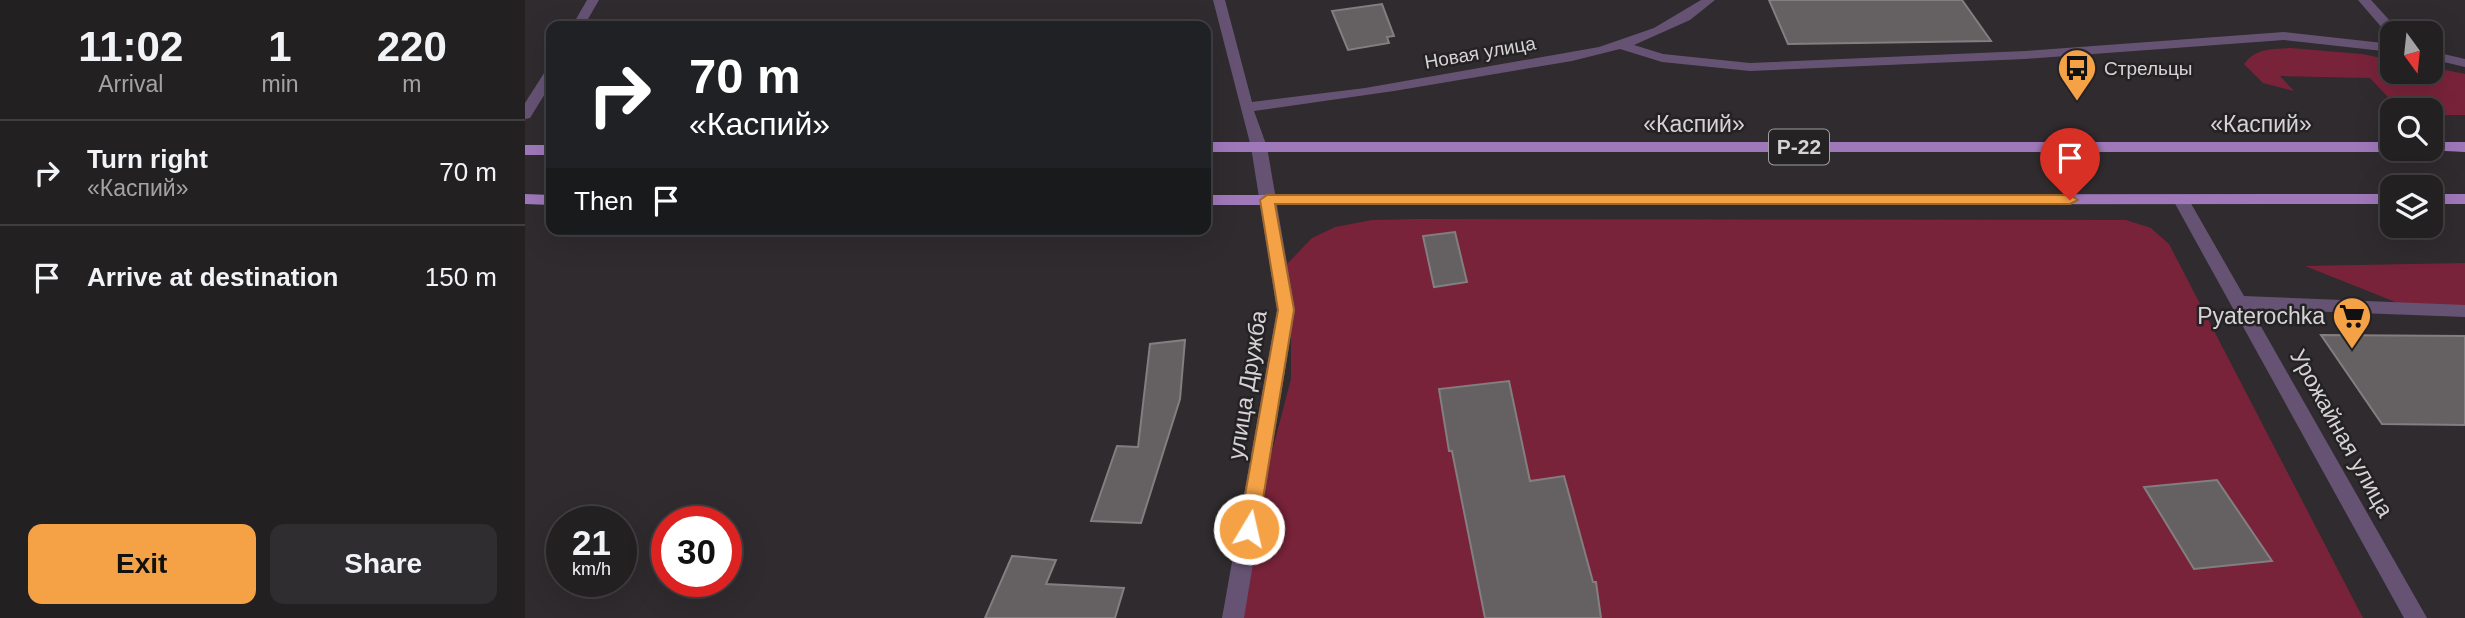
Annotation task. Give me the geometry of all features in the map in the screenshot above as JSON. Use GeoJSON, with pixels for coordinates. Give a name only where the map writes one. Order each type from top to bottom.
{"type":"FeatureCollection","features":[{"type":"Feature","properties":{"kind":"main road","name":"«Каспий»"},"geometry":{"type":"LineString","coordinates":[[1211,147],[2380,147]]}},
{"type":"Feature","properties":{"kind":"main road"},"geometry":{"type":"LineString","coordinates":[[2443,147],[2465,147]]}},
{"type":"Feature","properties":{"kind":"main road"},"geometry":{"type":"LineString","coordinates":[[525,150],[546,150]]}},
{"type":"Feature","properties":{"kind":"main road"},"geometry":{"type":"LineString","coordinates":[[525,200],[546,200]]}},
{"type":"Feature","properties":{"kind":"main road"},"geometry":{"type":"LineString","coordinates":[[1211,200],[2380,200]]}},
{"type":"Feature","properties":{"kind":"main road"},"geometry":{"type":"LineString","coordinates":[[2443,200],[2465,200]]}},
{"type":"Feature","properties":{"kind":"street"},"geometry":{"type":"LineString","coordinates":[[581,21],[593,0]]}},
{"type":"Feature","properties":{"kind":"street"},"geometry":{"type":"LineString","coordinates":[[1219,0],[1259,147]]}},
{"type":"Feature","properties":{"kind":"street","name":"Новая улица"},"geometry":{"type":"LineString","coordinates":[[1246,107],[1328,99],[1623,46],[1670,24],[1709,0]]}},
{"type":"Feature","properties":{"kind":"street"},"geometry":{"type":"LineString","coordinates":[[2364,0],[2383,21]]}},
{"type":"Feature","properties":{"kind":"street"},"geometry":{"type":"LineString","coordinates":[[1623,46],[1662,58],[1751,66],[2025,55],[2284,36],[2380,47]]}},
{"type":"Feature","properties":{"kind":"street"},"geometry":{"type":"LineString","coordinates":[[2443,58],[2465,63]]}},
{"type":"Feature","properties":{"kind":"street"},"geometry":{"type":"LineString","coordinates":[[525,115],[546,82]]}},
{"type":"Feature","properties":{"kind":"street","name":"улица Дружба"},"geometry":{"type":"LineString","coordinates":[[1233,618],[1286,310],[1259,147]]}},
{"type":"Feature","properties":{"kind":"street","name":"Урожайная улица"},"geometry":{"type":"LineString","coordinates":[[2181,200],[2416,618]]}},
{"type":"Feature","properties":{"kind":"street"},"geometry":{"type":"LineString","coordinates":[[2240,302],[2465,311]]}},
{"type":"Feature","properties":{"kind":"shaded area"},"geometry":{"type":"Polygon","coordinates":[[[2291,48],[2380,58],[2380,84],[2443,84],[2443,69],[2465,74],[2465,115],[2443,115],[2443,98],[2389,98],[2370,78],[2280,76],[2294,91],[2263,83],[2244,64],[2259,52],[2291,48]]]}},
{"type":"Feature","properties":{"kind":"shaded area"},"geometry":{"type":"Polygon","coordinates":[[[1372,220],[2126,220],[2151,228],[2169,244],[2363,618],[1228,618],[1291,379],[1291,322],[1282,283],[1287,264],[1312,238],[1335,227],[1372,220]]]}},
{"type":"Feature","properties":{"kind":"shaded area"},"geometry":{"type":"Polygon","coordinates":[[[2465,263],[2465,305],[2403,305],[2305,266],[2465,263]]]}},
{"type":"Feature","properties":{"kind":"building"},"geometry":{"type":"Polygon","coordinates":[[[1769,0],[1962,0],[1991,41],[1788,44],[1769,0]]]}},
{"type":"Feature","properties":{"kind":"building"},"geometry":{"type":"Polygon","coordinates":[[[1382,4],[1394,36],[1387,37],[1389,43],[1348,50],[1332,11],[1382,4]]]}},
{"type":"Feature","properties":{"kind":"building"},"geometry":{"type":"Polygon","coordinates":[[[1455,232],[1467,282],[1434,287],[1423,236],[1455,232]]]}},
{"type":"Feature","properties":{"kind":"building"},"geometry":{"type":"Polygon","coordinates":[[[2321,335],[2465,336],[2465,425],[2382,424],[2321,335]]]}},
{"type":"Feature","properties":{"kind":"building"},"geometry":{"type":"Polygon","coordinates":[[[1185,340],[1180,399],[1141,523],[1091,521],[1117,446],[1138,447],[1150,344],[1185,340]]]}},
{"type":"Feature","properties":{"kind":"building"},"geometry":{"type":"Polygon","coordinates":[[[1509,381],[1530,481],[1564,476],[1593,582],[1596,582],[1601,618],[1485,618],[1452,451],[1449,451],[1439,389],[1509,381]]]}},
{"type":"Feature","properties":{"kind":"building"},"geometry":{"type":"Polygon","coordinates":[[[2217,480],[2272,561],[2194,569],[2144,487],[2217,480]]]}},
{"type":"Feature","properties":{"kind":"building"},"geometry":{"type":"Polygon","coordinates":[[[1012,556],[1056,560],[1046,584],[1124,588],[1115,618],[985,618],[1012,556]]]}},
{"type":"Feature","properties":{"kind":"place","name":"Стрельцы"},"geometry":{"type":"Point","coordinates":[2077,102]}},
{"type":"Feature","properties":{"kind":"place","name":"Pyaterochka"},"geometry":{"type":"Point","coordinates":[2352,350]}},
{"type":"Feature","properties":{"kind":"route"},"geometry":{"type":"LineString","coordinates":[[1249,529],[1286,310],[1267,200],[2070,200]]}}]}
